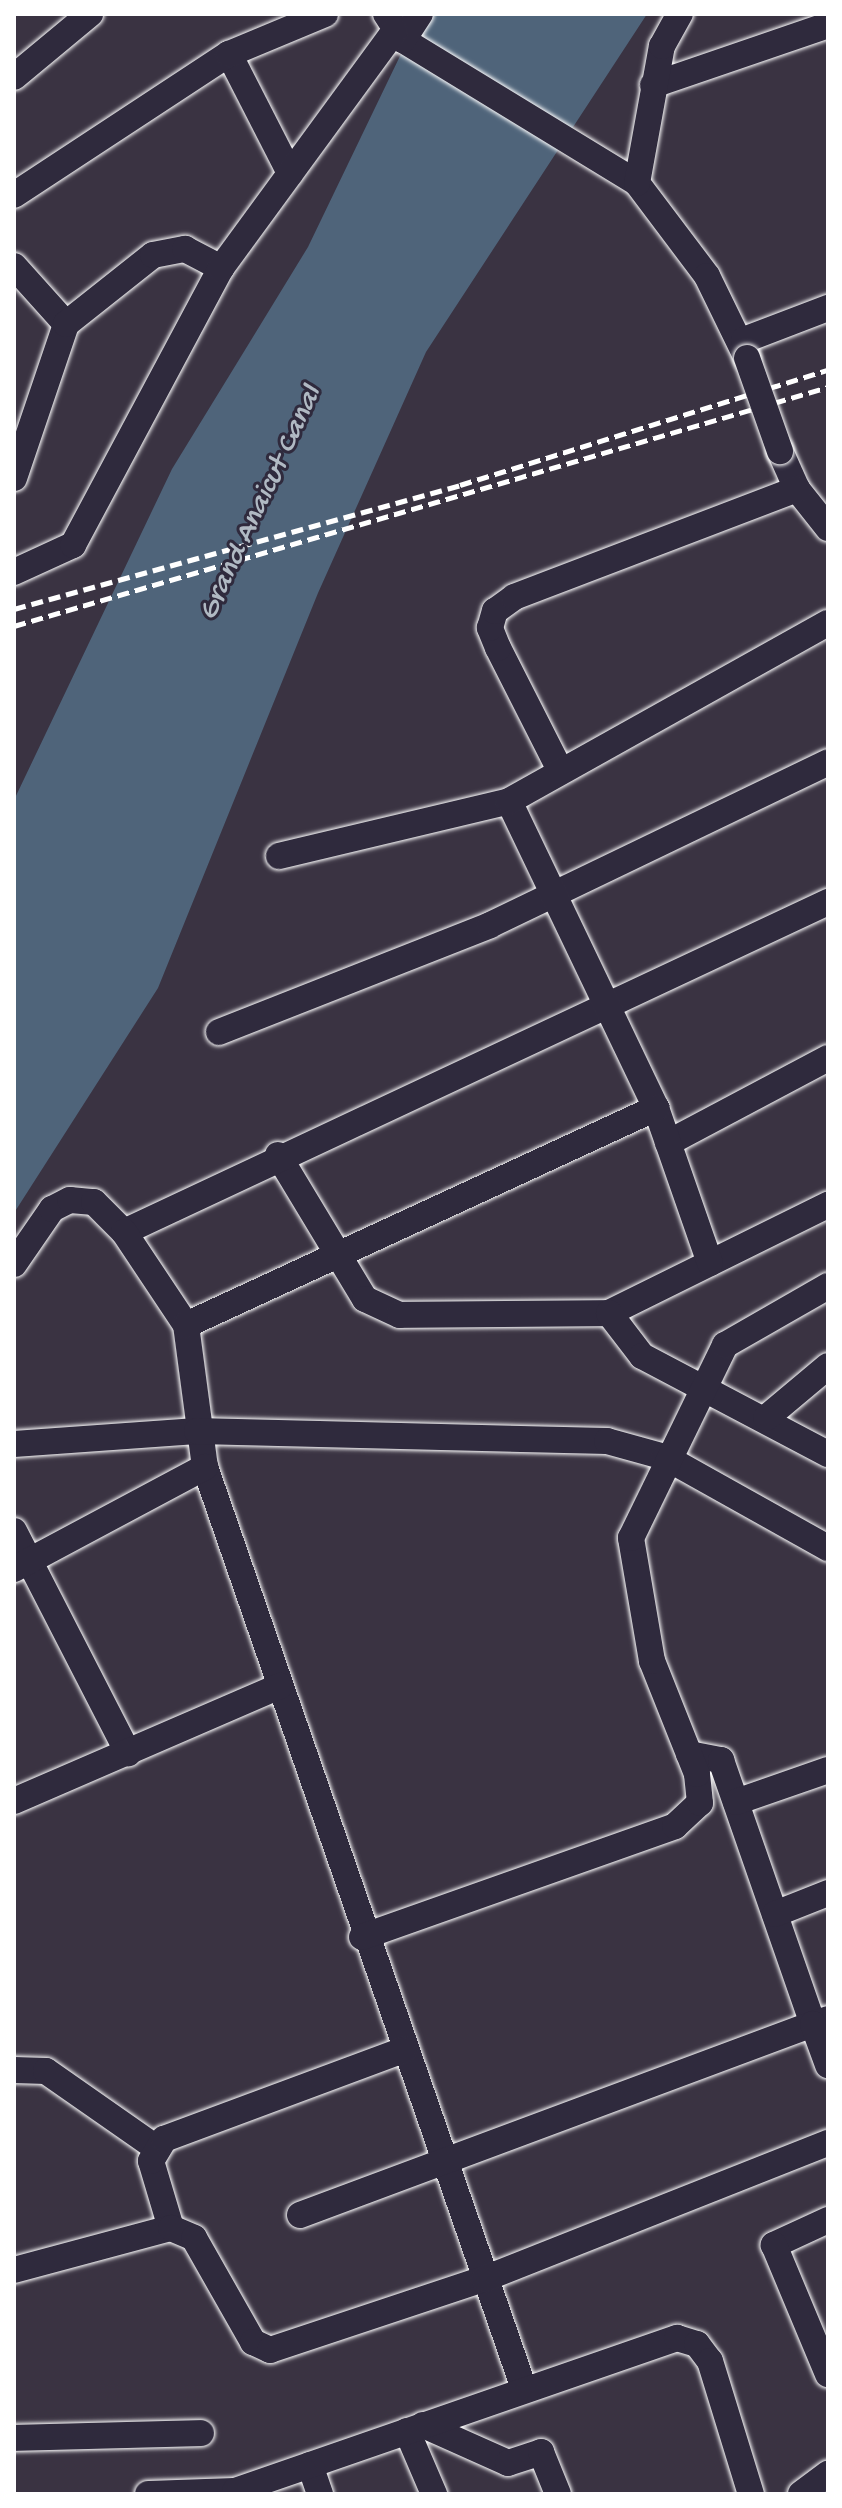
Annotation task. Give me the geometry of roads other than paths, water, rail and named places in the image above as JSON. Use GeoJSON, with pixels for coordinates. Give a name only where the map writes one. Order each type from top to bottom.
{"type":"FeatureCollection","features":[{"type":"Feature","properties":{"kind":"street"},"geometry":{"type":"LineString","coordinates":[[14,77],[90,14]]}},
{"type":"Feature","properties":{"kind":"street"},"geometry":{"type":"LineString","coordinates":[[14,195],[229,54],[325,14]]}},
{"type":"Feature","properties":{"kind":"street"},"geometry":{"type":"LineString","coordinates":[[14,572],[73,545],[221,268],[394,29],[420,14]]}},
{"type":"Feature","properties":{"kind":"street"},"geometry":{"type":"LineString","coordinates":[[637,183],[653,85],[680,14]]}},
{"type":"Feature","properties":{"kind":"street"},"geometry":{"type":"LineString","coordinates":[[653,85],[828,25]]}},
{"type":"Feature","properties":{"kind":"street"},"geometry":{"type":"LineString","coordinates":[[394,29],[583,145],[637,183],[685,242],[745,349],[780,451],[797,489],[828,528]]}},
{"type":"Feature","properties":{"kind":"street"},"geometry":{"type":"LineString","coordinates":[[229,54],[290,173]]}},
{"type":"Feature","properties":{"kind":"street"},"geometry":{"type":"LineString","coordinates":[[14,478],[66,324],[153,255],[185,249],[221,268]]}},
{"type":"Feature","properties":{"kind":"street"},"geometry":{"type":"LineString","coordinates":[[14,266],[66,324]]}},
{"type":"Feature","properties":{"kind":"street"},"geometry":{"type":"LineString","coordinates":[[745,349],[828,308]]}},
{"type":"Feature","properties":{"kind":"street"},"geometry":{"type":"LineString","coordinates":[[560,770],[490,628],[495,611],[514,597],[797,489]]}},
{"type":"Feature","properties":{"kind":"street"},"geometry":{"type":"LineString","coordinates":[[279,856],[509,801],[828,623]]}},
{"type":"Feature","properties":{"kind":"street"},"geometry":{"type":"LineString","coordinates":[[219,1032],[552,896],[828,762]]}},
{"type":"Feature","properties":{"kind":"street"},"geometry":{"type":"LineString","coordinates":[[509,801],[656,1108],[710,1263]]}},
{"type":"Feature","properties":{"kind":"street"},"geometry":{"type":"LineString","coordinates":[[124,1232],[278,1155],[608,1012],[828,902]]}},
{"type":"Feature","properties":{"kind":"street"},"geometry":{"type":"LineString","coordinates":[[668,1143],[828,1058]]}},
{"type":"Feature","properties":{"kind":"street"},"geometry":{"type":"LineString","coordinates":[[186,1325],[332,1254],[656,1108]]}},
{"type":"Feature","properties":{"kind":"street"},"geometry":{"type":"LineString","coordinates":[[278,1155],[332,1254],[365,1299],[400,1315],[609,1313],[828,1205]]}},
{"type":"Feature","properties":{"kind":"street"},"geometry":{"type":"LineString","coordinates":[[14,1264],[52,1209],[70,1200],[94,1202],[124,1232],[186,1325],[197,1431],[205,1467],[362,1937],[523,2386]]}},
{"type":"Feature","properties":{"kind":"street"},"geometry":{"type":"LineString","coordinates":[[362,1937],[675,1826],[700,1803],[689,1754],[652,1661],[634,1582],[631,1538],[665,1457],[725,1345],[828,1286]]}},
{"type":"Feature","properties":{"kind":"street"},"geometry":{"type":"LineString","coordinates":[[609,1313],[642,1356],[703,1382],[828,1454]]}},
{"type":"Feature","properties":{"kind":"street"},"geometry":{"type":"LineString","coordinates":[[766,1418],[828,1366]]}},
{"type":"Feature","properties":{"kind":"street"},"geometry":{"type":"LineString","coordinates":[[14,1444],[197,1431],[607,1441],[665,1457],[828,1548]]}},
{"type":"Feature","properties":{"kind":"street"},"geometry":{"type":"LineString","coordinates":[[22,1566],[205,1467]]}},
{"type":"Feature","properties":{"kind":"street"},"geometry":{"type":"LineString","coordinates":[[14,1531],[22,1566],[128,1753]]}},
{"type":"Feature","properties":{"kind":"street"},"geometry":{"type":"LineString","coordinates":[[14,1801],[280,1686]]}},
{"type":"Feature","properties":{"kind":"street"},"geometry":{"type":"LineString","coordinates":[[689,1754],[721,1760],[775,1914],[820,2021],[828,2065]]}},
{"type":"Feature","properties":{"kind":"street"},"geometry":{"type":"LineString","coordinates":[[736,1802],[828,1770]]}},
{"type":"Feature","properties":{"kind":"street"},"geometry":{"type":"LineString","coordinates":[[775,1914],[828,1893]]}},
{"type":"Feature","properties":{"kind":"street"},"geometry":{"type":"LineString","coordinates":[[300,2215],[820,2021]]}},
{"type":"Feature","properties":{"kind":"street"},"geometry":{"type":"LineString","coordinates":[[171,2228],[151,2161],[158,2149],[228,2110],[403,2050]]}},
{"type":"Feature","properties":{"kind":"street"},"geometry":{"type":"LineString","coordinates":[[14,2070],[46,2071],[158,2149]]}},
{"type":"Feature","properties":{"kind":"street"},"geometry":{"type":"LineString","coordinates":[[14,2270],[171,2228],[194,2238],[253,2342],[270,2350],[484,2279],[828,2143]]}},
{"type":"Feature","properties":{"kind":"street"},"geometry":{"type":"LineString","coordinates":[[828,2220],[774,2245],[828,2374]]}},
{"type":"Feature","properties":{"kind":"street"},"geometry":{"type":"LineString","coordinates":[[148,2494],[235,2491],[415,2428],[523,2386],[677,2338],[697,2344],[710,2361],[751,2494]]}},
{"type":"Feature","properties":{"kind":"street"},"geometry":{"type":"LineString","coordinates":[[415,2428],[434,2494]]}},
{"type":"Feature","properties":{"kind":"street"},"geometry":{"type":"LineString","coordinates":[[415,2428],[508,2463],[541,2452],[558,2494]]}},
{"type":"Feature","properties":{"kind":"street"},"geometry":{"type":"LineString","coordinates":[[14,2438],[201,2433]]}},
{"type":"Feature","properties":{"kind":"street"},"geometry":{"type":"LineString","coordinates":[[310,2465],[320,2494]]}},
{"type":"Feature","properties":{"kind":"street"},"geometry":{"type":"LineString","coordinates":[[801,2494],[828,2474]]}},
{"type":"Feature","properties":{"kind":"water","name":"Grand Anaicut Canal"},"geometry":{"type":"Polygon","coordinates":[[[432,14],[647,14],[426,352],[318,593],[158,988],[14,1213],[14,800],[172,469],[308,247],[400,56],[432,14]]]}},
{"type":"Feature","properties":{"kind":"railway"},"geometry":{"type":"LineString","coordinates":[[14,609],[460,485],[828,370]]}},
{"type":"Feature","properties":{"kind":"railway"},"geometry":{"type":"LineString","coordinates":[[14,626],[828,387]]}}]}
